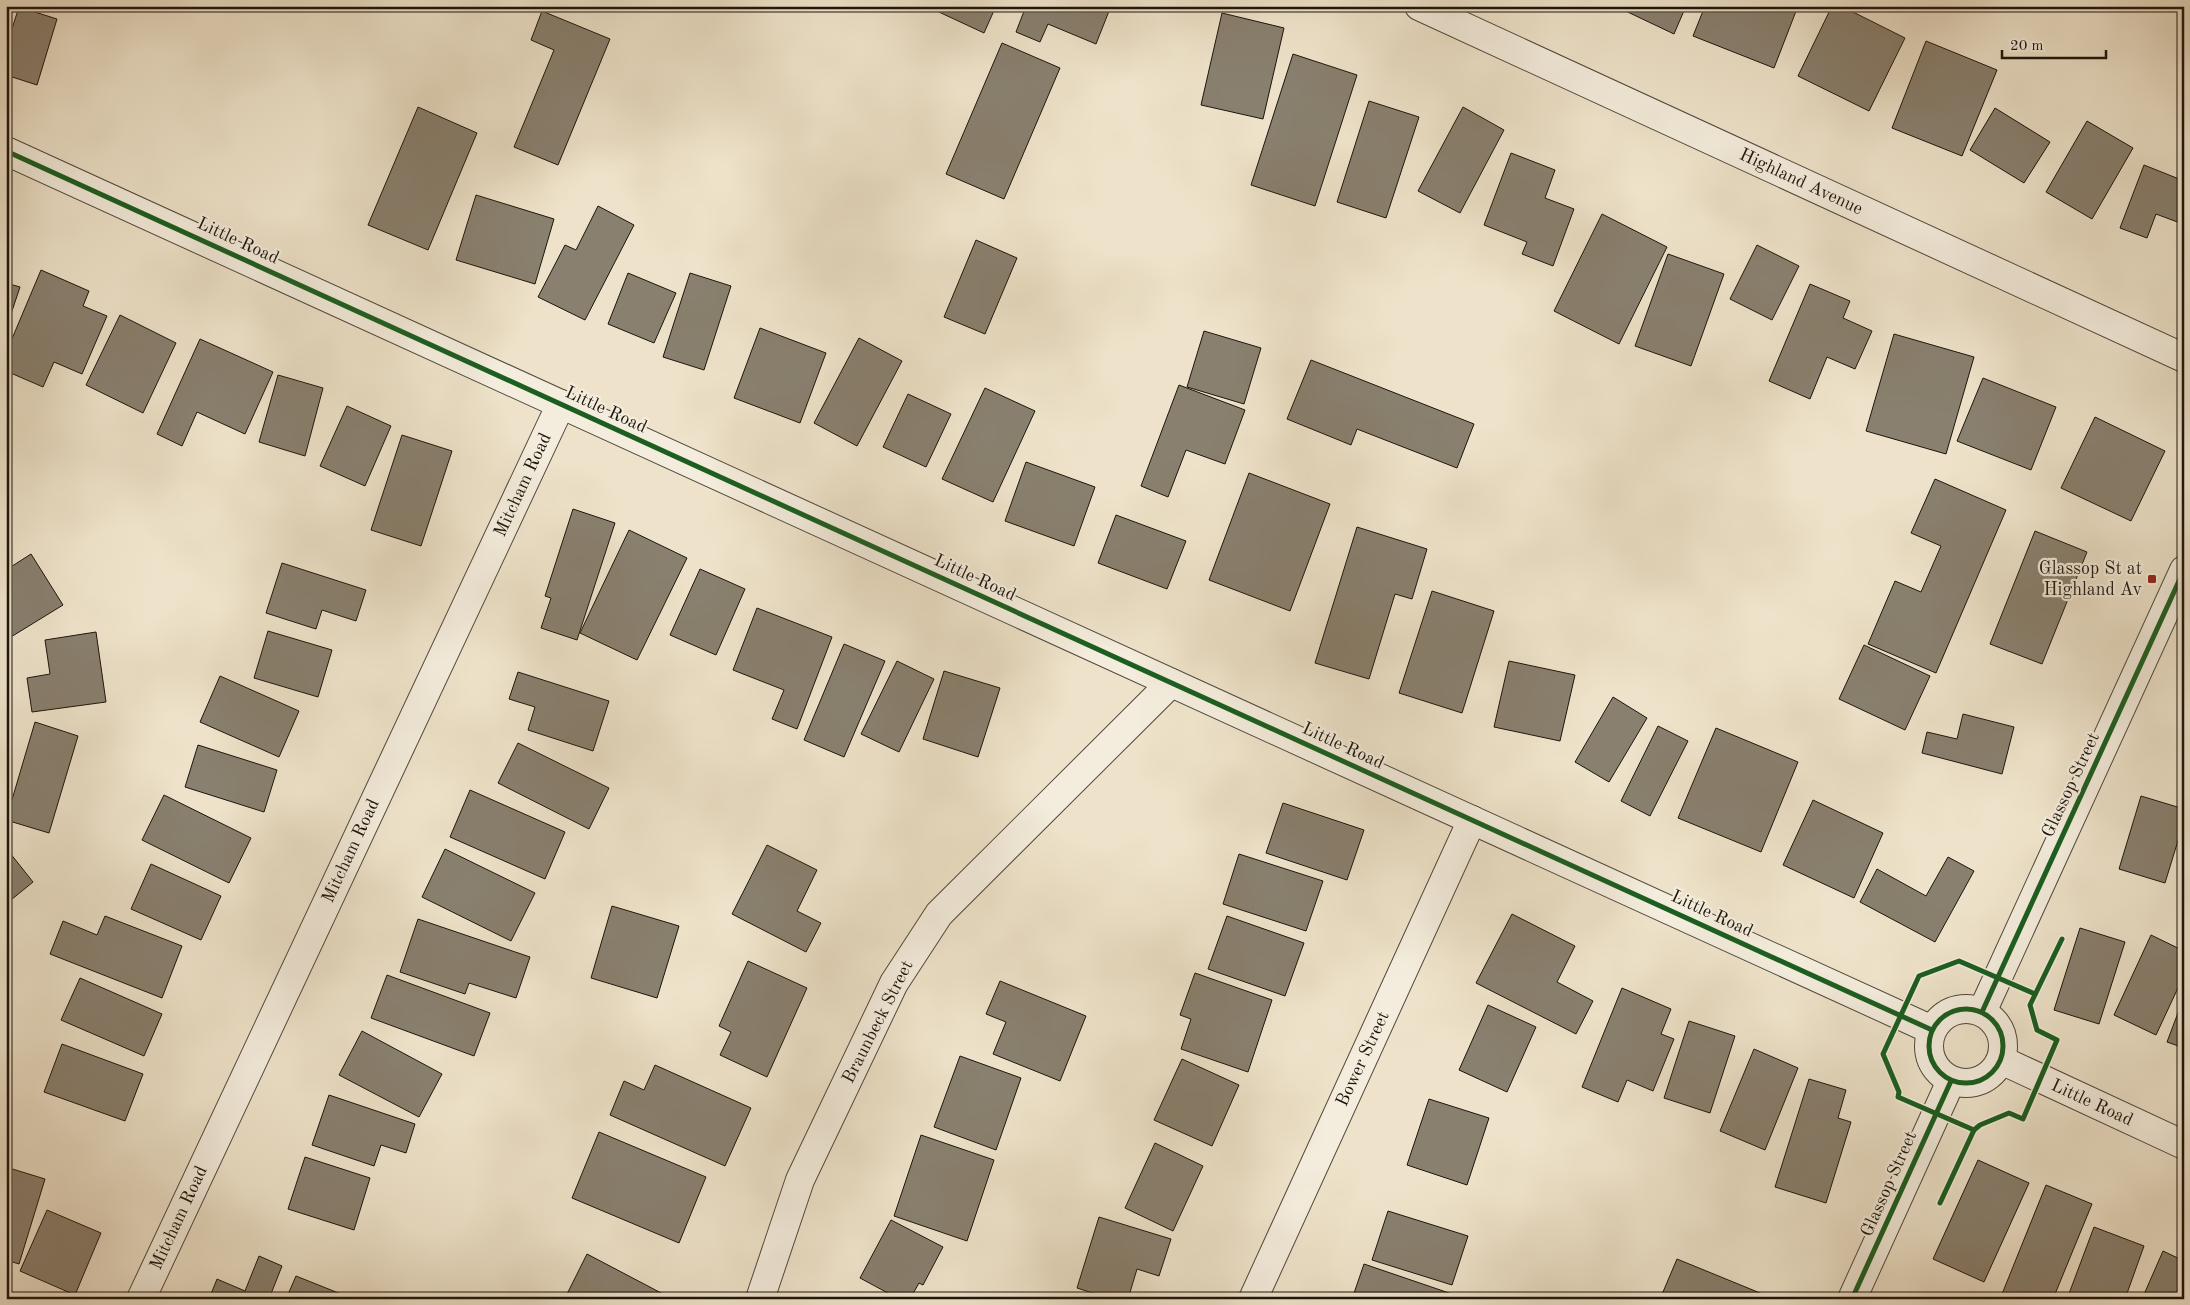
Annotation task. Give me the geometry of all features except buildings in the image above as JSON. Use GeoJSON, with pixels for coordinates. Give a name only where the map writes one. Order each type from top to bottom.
{"type":"FeatureCollection","features":[{"type":"Feature","properties":{"kind":"street","name":"Highland Avenue"},"geometry":{"type":"LineString","coordinates":[[1419,6],[2184,358]]}},
{"type":"Feature","properties":{"kind":"street","name":"Little Road"},"geometry":{"type":"LineString","coordinates":[[6,151],[1932,1030]]}},
{"type":"Feature","properties":{"kind":"street","name":"Mitcham Road"},"geometry":{"type":"LineString","coordinates":[[141,1299],[561,404]]}},
{"type":"Feature","properties":{"kind":"street","name":"Glassop Street"},"geometry":{"type":"LineString","coordinates":[[1982,1012],[2184,570]]}},
{"type":"Feature","properties":{"kind":"street","name":"Braunbeck Street"},"geometry":{"type":"LineString","coordinates":[[760,1299],[800,1180],[894,983],[939,914],[1171,683]]}},
{"type":"Feature","properties":{"kind":"street","name":"Bower Street"},"geometry":{"type":"LineString","coordinates":[[1253,1299],[1472,820]]}},
{"type":"Feature","properties":{"kind":"street"},"geometry":{"type":"LineString","coordinates":[[1959,1009],[1971,1009],[1982,1012],[1992,1018],[1999,1027],[2003,1049],[2000,1060],[1994,1070],[1985,1078],[1974,1082],[1962,1083],[1951,1080],[1941,1074],[1934,1065],[1928,1042],[1932,1030],[1938,1020],[1948,1013],[1959,1009]]}},
{"type":"Feature","properties":{"kind":"street","name":"Little Road"},"geometry":{"type":"LineString","coordinates":[[2000,1060],[2184,1145]]}},
{"type":"Feature","properties":{"kind":"street","name":"Glassop Street"},"geometry":{"type":"LineString","coordinates":[[1852,1299],[1951,1080]]}},
{"type":"Feature","properties":{"kind":"cycle path"},"geometry":{"type":"LineString","coordinates":[[6,151],[1932,1030]]}},
{"type":"Feature","properties":{"kind":"cycle path"},"geometry":{"type":"LineString","coordinates":[[1982,1012],[2184,570]]}},
{"type":"Feature","properties":{"kind":"cycle path"},"geometry":{"type":"LineString","coordinates":[[1940,1203],[1974,1130],[1980,1125],[2009,1113],[2023,1119],[2057,1040],[2037,1030],[2030,1005],[2062,939]]}},
{"type":"Feature","properties":{"kind":"cycle path"},"geometry":{"type":"LineString","coordinates":[[1974,1130],[1898,1097],[1899,1092],[1883,1054],[1919,976],[1959,961],[2035,994]]}},
{"type":"Feature","properties":{"kind":"cycle path"},"geometry":{"type":"LineString","coordinates":[[1966,1009],[1987,1015],[1997,1025],[2003,1046],[1997,1067],[1987,1077],[1966,1083],[1945,1077],[1935,1067],[1929,1046],[1935,1025],[1945,1015],[1966,1009]]}},
{"type":"Feature","properties":{"kind":"cycle path"},"geometry":{"type":"LineString","coordinates":[[1852,1299],[1951,1081]]}},
{"type":"Feature","properties":{"kind":"place","name":"Glassop St at Highland Av"},"geometry":{"type":"Point","coordinates":[2152,579]}}]}
